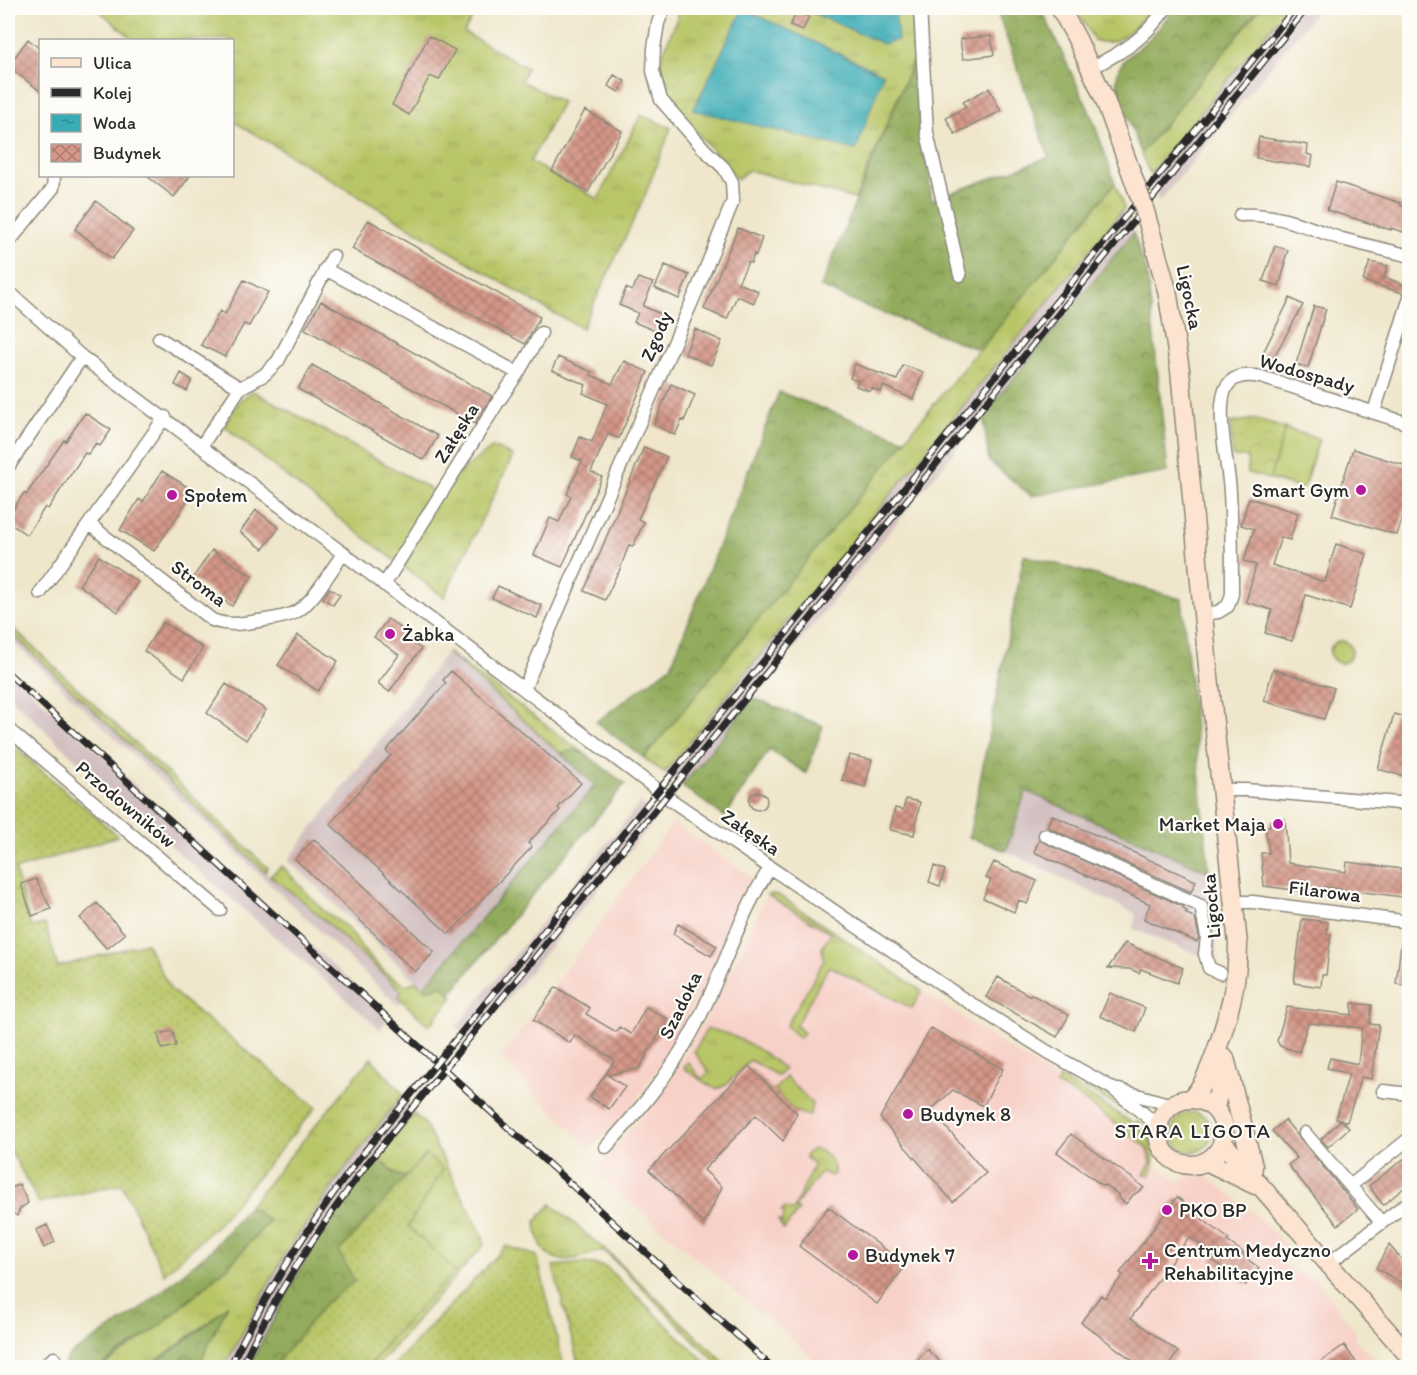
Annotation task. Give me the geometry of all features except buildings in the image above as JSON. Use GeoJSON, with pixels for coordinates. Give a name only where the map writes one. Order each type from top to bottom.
{"type":"FeatureCollection","features":[{"type":"Feature","properties":{"kind":"street","name":"Zgody"},"geometry":{"type":"LineString","coordinates":[[524,689],[697,290],[733,201],[732,182],[724,168],[661,100],[653,71],[658,23],[664,8]]}},
{"type":"Feature","properties":{"kind":"street"},"geometry":{"type":"LineString","coordinates":[[920,8],[927,133],[960,275]]}},
{"type":"Feature","properties":{"kind":"street","name":"Ligocka"},"geometry":{"type":"LineString","coordinates":[[1060,8],[1105,100],[1139,191],[1167,290],[1179,361],[1238,944],[1237,975],[1228,1017],[1207,1076],[1191,1099]]}},
{"type":"Feature","properties":{"kind":"street"},"geometry":{"type":"LineString","coordinates":[[1091,68],[1135,44],[1147,33],[1166,8]]}},
{"type":"Feature","properties":{"kind":"street"},"geometry":{"type":"LineString","coordinates":[[8,243],[53,188],[54,177]]}},
{"type":"Feature","properties":{"kind":"street"},"geometry":{"type":"LineString","coordinates":[[1240,215],[1261,215],[1284,220],[1410,256]]}},
{"type":"Feature","properties":{"kind":"street"},"geometry":{"type":"LineString","coordinates":[[202,445],[240,388],[264,375],[278,361],[333,256]]}},
{"type":"Feature","properties":{"kind":"street"},"geometry":{"type":"LineString","coordinates":[[325,269],[518,373]]}},
{"type":"Feature","properties":{"kind":"street","name":"Załęska"},"geometry":{"type":"LineString","coordinates":[[8,291],[82,357],[165,417],[671,800],[959,996],[1048,1052],[1112,1088],[1159,1129]]}},
{"type":"Feature","properties":{"kind":"street"},"geometry":{"type":"LineString","coordinates":[[1374,412],[1410,297]]}},
{"type":"Feature","properties":{"kind":"street","name":"Załęska"},"geometry":{"type":"LineString","coordinates":[[384,585],[541,333]]}},
{"type":"Feature","properties":{"kind":"street"},"geometry":{"type":"LineString","coordinates":[[159,338],[240,388]]}},
{"type":"Feature","properties":{"kind":"street"},"geometry":{"type":"LineString","coordinates":[[8,467],[82,357]]}},
{"type":"Feature","properties":{"kind":"street","name":"Wodospady"},"geometry":{"type":"LineString","coordinates":[[1203,614],[1218,612],[1228,606],[1232,594],[1230,489],[1225,455],[1223,402],[1226,388],[1236,378],[1245,375],[1261,377],[1410,423]]}},
{"type":"Feature","properties":{"kind":"street"},"geometry":{"type":"LineString","coordinates":[[40,593],[165,417]]}},
{"type":"Feature","properties":{"kind":"street","name":"Stroma"},"geometry":{"type":"LineString","coordinates":[[89,524],[212,620],[223,624],[233,625],[275,618],[298,610],[310,599],[344,553]]}},
{"type":"Feature","properties":{"kind":"street","name":"Przodowników"},"geometry":{"type":"LineString","coordinates":[[8,729],[220,910]]}},
{"type":"Feature","properties":{"kind":"street"},"geometry":{"type":"LineString","coordinates":[[1222,790],[1410,804]]}},
{"type":"Feature","properties":{"kind":"street"},"geometry":{"type":"LineString","coordinates":[[1045,835],[1201,906],[1207,937],[1205,954],[1209,968],[1220,973]]}},
{"type":"Feature","properties":{"kind":"street","name":"Szadoka"},"geometry":{"type":"LineString","coordinates":[[606,1147],[643,1107],[691,1034],[743,916],[770,868]]}},
{"type":"Feature","properties":{"kind":"street","name":"Filarowa"},"geometry":{"type":"LineString","coordinates":[[1235,902],[1253,902],[1410,921]]}},
{"type":"Feature","properties":{"kind":"street","name":"Ligocka"},"geometry":{"type":"LineString","coordinates":[[1215,1109],[1225,1058],[1228,1017]]}},
{"type":"Feature","properties":{"kind":"street"},"geometry":{"type":"LineString","coordinates":[[1225,1058],[1258,1182]]}},
{"type":"Feature","properties":{"kind":"street","name":"Załęska"},"geometry":{"type":"LineString","coordinates":[[1112,1088],[1172,1106]]}},
{"type":"Feature","properties":{"kind":"street"},"geometry":{"type":"LineString","coordinates":[[1383,1091],[1410,1094]]}},
{"type":"Feature","properties":{"kind":"street"},"geometry":{"type":"LineString","coordinates":[[1191,1099],[1202,1100],[1215,1109],[1223,1122],[1224,1132],[1216,1153],[1206,1161],[1189,1164],[1174,1160],[1162,1146],[1159,1129],[1164,1114],[1172,1106],[1179,1101],[1191,1099]]}},
{"type":"Feature","properties":{"kind":"street"},"geometry":{"type":"LineString","coordinates":[[1305,1133],[1381,1222]]}},
{"type":"Feature","properties":{"kind":"street"},"geometry":{"type":"LineString","coordinates":[[1350,1186],[1410,1138]]}},
{"type":"Feature","properties":{"kind":"street"},"geometry":{"type":"LineString","coordinates":[[1222,1142],[1410,1357]]}},
{"type":"Feature","properties":{"kind":"street"},"geometry":{"type":"LineString","coordinates":[[1206,1161],[1244,1180],[1258,1182]]}},
{"type":"Feature","properties":{"kind":"street"},"geometry":{"type":"LineString","coordinates":[[1329,1263],[1410,1201]]}},
{"type":"Feature","properties":{"kind":"street"},"geometry":{"type":"LineString","coordinates":[[41,1368],[54,1358],[60,1368]]}},
{"type":"Feature","properties":{"kind":"shaded area"},"geometry":{"type":"Polygon","coordinates":[[[1287,8],[1319,8],[1159,202],[1150,174],[1287,8]]]}},
{"type":"Feature","properties":{"kind":"shaded area"},"geometry":{"type":"Polygon","coordinates":[[[1124,208],[1133,233],[682,786],[664,773],[1124,208]]]}},
{"type":"Feature","properties":{"kind":"shaded area"},"geometry":{"type":"Polygon","coordinates":[[[8,630],[265,872],[305,903],[403,991],[398,997],[402,1000],[398,1005],[8,637],[8,630]]]}},
{"type":"Feature","properties":{"kind":"shaded area"},"geometry":{"type":"Polygon","coordinates":[[[447,652],[596,785],[423,988],[288,860],[447,652]]]}},
{"type":"Feature","properties":{"kind":"shaded area"},"geometry":{"type":"Polygon","coordinates":[[[8,670],[390,1017],[380,1029],[177,851],[8,695],[8,670]]]}},
{"type":"Feature","properties":{"kind":"shaded area"},"geometry":{"type":"Polygon","coordinates":[[[1026,791],[1209,872],[1218,962],[1133,929],[1136,914],[1006,851],[1026,791]]]}},
{"type":"Feature","properties":{"kind":"shaded area"},"geometry":{"type":"Polygon","coordinates":[[[641,802],[658,816],[473,1041],[456,1027],[641,802]]]}},
{"type":"Feature","properties":{"kind":"shaded area"},"geometry":{"type":"Polygon","coordinates":[[[673,823],[755,879],[703,991],[660,1067],[626,1115],[590,1149],[501,1058],[673,823]]]}},
{"type":"Feature","properties":{"kind":"shaded area"},"geometry":{"type":"Polygon","coordinates":[[[767,895],[894,973],[1148,1140],[1153,1164],[1179,1182],[1189,1176],[1205,1175],[1208,1177],[1254,1213],[1288,1247],[1279,1259],[1293,1271],[1316,1279],[1357,1334],[1354,1337],[1366,1352],[1386,1367],[821,1367],[594,1171],[646,1112],[676,1070],[723,988],[767,895]]]}},
{"type":"Feature","properties":{"kind":"shaded area"},"geometry":{"type":"Polygon","coordinates":[[[403,1094],[414,1114],[330,1222],[285,1297],[248,1367],[224,1368],[285,1254],[344,1170],[403,1094]]]}},
{"type":"Feature","properties":{"kind":"green space"},"geometry":{"type":"Polygon","coordinates":[[[96,8],[478,8],[464,32],[527,68],[521,81],[562,102],[530,162],[598,199],[641,115],[671,128],[644,198],[582,328],[548,310],[234,122],[234,39],[133,39],[96,8]]]}},
{"type":"Feature","properties":{"kind":"green space"},"geometry":{"type":"Polygon","coordinates":[[[681,8],[911,8],[913,61],[855,199],[749,170],[737,179],[670,101],[660,61],[681,8]]]}},
{"type":"Feature","properties":{"kind":"green space"},"geometry":{"type":"Polygon","coordinates":[[[996,8],[1041,8],[1092,117],[1115,183],[980,350],[821,287],[913,61],[932,200],[1049,157],[996,8]]]}},
{"type":"Feature","properties":{"kind":"green space"},"geometry":{"type":"Polygon","coordinates":[[[1076,8],[1152,8],[1141,22],[1120,39],[1103,42],[1094,40],[1076,8]]]}},
{"type":"Feature","properties":{"kind":"green space"},"geometry":{"type":"Polygon","coordinates":[[[1210,8],[1260,8],[1141,153],[1118,91],[1118,72],[1121,65],[1153,35],[1171,12],[1196,12],[1210,8]]]}},
{"type":"Feature","properties":{"kind":"green space"},"geometry":{"type":"Polygon","coordinates":[[[1260,8],[1287,8],[1150,174],[1141,153],[1260,8]]]}},
{"type":"Feature","properties":{"kind":"green space"},"geometry":{"type":"Polygon","coordinates":[[[1115,183],[1124,208],[664,773],[644,758],[1115,183]]]}},
{"type":"Feature","properties":{"kind":"green space"},"geometry":{"type":"Polygon","coordinates":[[[1133,233],[1147,273],[1168,472],[1031,496],[989,461],[983,416],[1133,233]]]}},
{"type":"Feature","properties":{"kind":"green space"},"geometry":{"type":"Polygon","coordinates":[[[253,391],[434,491],[493,447],[513,456],[444,597],[333,514],[224,426],[239,401],[253,391]]]}},
{"type":"Feature","properties":{"kind":"green space"},"geometry":{"type":"Polygon","coordinates":[[[779,392],[906,440],[644,758],[596,722],[671,666],[779,392]]]}},
{"type":"Feature","properties":{"kind":"green space"},"geometry":{"type":"Polygon","coordinates":[[[1255,419],[1319,439],[1303,489],[1248,473],[1247,457],[1233,457],[1230,423],[1255,419]]]}},
{"type":"Feature","properties":{"kind":"green space"},"geometry":{"type":"Polygon","coordinates":[[[1285,429],[1319,439],[1303,489],[1270,479],[1285,429]]]}},
{"type":"Feature","properties":{"kind":"green space"},"geometry":{"type":"Polygon","coordinates":[[[1024,555],[1182,599],[1209,872],[1026,791],[1006,851],[969,837],[1024,555]]]}},
{"type":"Feature","properties":{"kind":"green space"},"geometry":{"type":"Polygon","coordinates":[[[8,623],[268,868],[265,872],[8,630],[8,623]]]}},
{"type":"Feature","properties":{"kind":"green space"},"geometry":{"type":"Polygon","coordinates":[[[1341,641],[1349,644],[1352,652],[1349,660],[1341,663],[1333,660],[1330,652],[1333,644],[1341,641]]]}},
{"type":"Feature","properties":{"kind":"green space"},"geometry":{"type":"Polygon","coordinates":[[[447,652],[581,751],[560,753],[447,652]]]}},
{"type":"Feature","properties":{"kind":"green space"},"geometry":{"type":"Polygon","coordinates":[[[753,698],[823,726],[806,773],[769,750],[725,817],[682,786],[753,698]]]}},
{"type":"Feature","properties":{"kind":"green space"},"geometry":{"type":"Polygon","coordinates":[[[8,742],[118,836],[15,870],[31,927],[45,924],[58,967],[146,943],[171,990],[316,1107],[218,1224],[164,1274],[122,1184],[39,1203],[8,1146],[8,742]]]}},
{"type":"Feature","properties":{"kind":"green space"},"geometry":{"type":"Polygon","coordinates":[[[575,750],[585,754],[625,784],[450,994],[445,987],[437,986],[426,990],[423,988],[595,785],[560,753],[575,750]]]}},
{"type":"Feature","properties":{"kind":"green space"},"geometry":{"type":"Polygon","coordinates":[[[282,866],[323,910],[348,928],[365,952],[387,974],[406,985],[416,981],[426,990],[445,987],[453,997],[429,1026],[398,997],[402,991],[305,903],[270,876],[282,866]]]}},
{"type":"Feature","properties":{"kind":"green space"},"geometry":{"type":"Polygon","coordinates":[[[767,895],[780,896],[922,991],[912,1008],[829,966],[796,1025],[804,1033],[799,1038],[786,1026],[824,960],[822,948],[831,933],[767,895]]]}},
{"type":"Feature","properties":{"kind":"green space"},"geometry":{"type":"Polygon","coordinates":[[[707,1029],[728,1034],[748,1043],[784,1069],[778,1076],[750,1060],[726,1085],[717,1089],[710,1086],[684,1068],[688,1062],[701,1079],[709,1072],[694,1052],[707,1029]]]}},
{"type":"Feature","properties":{"kind":"green space"},"geometry":{"type":"Polygon","coordinates":[[[371,1058],[403,1094],[344,1170],[285,1254],[224,1367],[198,1367],[227,1306],[148,1367],[99,1368],[147,1335],[190,1300],[230,1263],[269,1221],[249,1206],[371,1058]]]}},
{"type":"Feature","properties":{"kind":"green space"},"geometry":{"type":"Polygon","coordinates":[[[786,1077],[812,1103],[810,1115],[799,1113],[774,1090],[786,1077]]]}},
{"type":"Feature","properties":{"kind":"green space"},"geometry":{"type":"Polygon","coordinates":[[[1060,1078],[1135,1124],[1138,1121],[1143,1126],[1152,1146],[1151,1175],[1144,1174],[1151,1163],[1148,1148],[1078,1096],[1056,1085],[1060,1078]]]}},
{"type":"Feature","properties":{"kind":"green space"},"geometry":{"type":"Polygon","coordinates":[[[1092,1086],[1131,1111],[1128,1112],[1084,1088],[1092,1086]]]}},
{"type":"Feature","properties":{"kind":"green space"},"geometry":{"type":"Polygon","coordinates":[[[1192,1112],[1206,1118],[1212,1132],[1206,1146],[1192,1152],[1178,1146],[1172,1132],[1178,1118],[1192,1112]]]}},
{"type":"Feature","properties":{"kind":"green space"},"geometry":{"type":"Polygon","coordinates":[[[414,1114],[424,1123],[483,1236],[484,1245],[376,1367],[368,1368],[388,1341],[408,1226],[426,1154],[406,1177],[397,1175],[384,1164],[375,1162],[414,1114]]]}},
{"type":"Feature","properties":{"kind":"green space"},"geometry":{"type":"Polygon","coordinates":[[[813,1149],[817,1150],[831,1161],[834,1174],[830,1176],[822,1171],[796,1205],[814,1164],[805,1157],[813,1149]]]}},
{"type":"Feature","properties":{"kind":"green space"},"geometry":{"type":"Polygon","coordinates":[[[426,1154],[443,1170],[408,1226],[455,1271],[388,1341],[368,1367],[274,1367],[326,1303],[355,1281],[339,1252],[426,1154]]]}},
{"type":"Feature","properties":{"kind":"green space"},"geometry":{"type":"Polygon","coordinates":[[[375,1162],[384,1164],[397,1175],[406,1177],[339,1252],[356,1281],[326,1303],[274,1367],[248,1368],[305,1261],[330,1222],[375,1162]]]}},
{"type":"Feature","properties":{"kind":"green space"},"geometry":{"type":"Polygon","coordinates":[[[551,1204],[610,1254],[729,1367],[721,1367],[607,1253],[596,1252],[568,1260],[552,1257],[547,1253],[539,1240],[536,1221],[551,1204]]]}},
{"type":"Feature","properties":{"kind":"green space"},"geometry":{"type":"Polygon","coordinates":[[[249,1206],[269,1221],[229,1266],[152,1332],[99,1367],[65,1368],[65,1361],[70,1355],[138,1311],[211,1250],[249,1206]]]}},
{"type":"Feature","properties":{"kind":"green space"},"geometry":{"type":"Polygon","coordinates":[[[795,1206],[799,1210],[784,1230],[778,1220],[782,1222],[785,1213],[781,1211],[785,1208],[793,1211],[795,1206]]]}},
{"type":"Feature","properties":{"kind":"green space"},"geometry":{"type":"Polygon","coordinates":[[[506,1246],[537,1256],[564,1367],[392,1367],[506,1246]]]}},
{"type":"Feature","properties":{"kind":"green space"},"geometry":{"type":"Polygon","coordinates":[[[582,1263],[607,1268],[711,1367],[579,1367],[553,1266],[582,1263]]]}},
{"type":"Feature","properties":{"kind":"green space"},"geometry":{"type":"Polygon","coordinates":[[[228,1304],[198,1367],[147,1367],[189,1338],[228,1304]]]}},
{"type":"Feature","properties":{"kind":"water"},"geometry":{"type":"Polygon","coordinates":[[[802,8],[895,8],[898,40],[883,44],[802,8]]]}},
{"type":"Feature","properties":{"kind":"water"},"geometry":{"type":"Polygon","coordinates":[[[743,9],[883,74],[856,150],[693,110],[743,9]]]}},
{"type":"Feature","properties":{"kind":"railway"},"geometry":{"type":"LineString","coordinates":[[229,1368],[258,1312],[290,1259],[361,1156],[1295,8]]}},
{"type":"Feature","properties":{"kind":"railway"},"geometry":{"type":"LineString","coordinates":[[241,1368],[268,1314],[298,1263],[367,1164],[1307,8]]}},
{"type":"Feature","properties":{"kind":"railway"},"geometry":{"type":"LineString","coordinates":[[8,673],[773,1368]]}},
{"type":"Feature","properties":{"kind":"place","name":"Smart Gym"},"geometry":{"type":"Point","coordinates":[1361,490]}},
{"type":"Feature","properties":{"kind":"place","name":"Społem"},"geometry":{"type":"Point","coordinates":[172,495]}},
{"type":"Feature","properties":{"kind":"place","name":"Żabka"},"geometry":{"type":"Point","coordinates":[390,634]}},
{"type":"Feature","properties":{"kind":"place","name":"Market Maja"},"geometry":{"type":"Point","coordinates":[1278,824]}},
{"type":"Feature","properties":{"kind":"place","name":"Budynek 8"},"geometry":{"type":"Point","coordinates":[908,1114]}},
{"type":"Feature","properties":{"kind":"place","name":"PKO BP"},"geometry":{"type":"Point","coordinates":[1167,1210]}},
{"type":"Feature","properties":{"kind":"place","name":"Budynek 7"},"geometry":{"type":"Point","coordinates":[853,1255]}},
{"type":"Feature","properties":{"kind":"place","name":"Centrum Medyczno Rehabilitacyjne"},"geometry":{"type":"Point","coordinates":[1150,1261]}},
{"type":"Feature","properties":{"kind":"district","name":"STARA LIGOTA"},"geometry":{"type":"Point","coordinates":[1193,1131]}}]}
